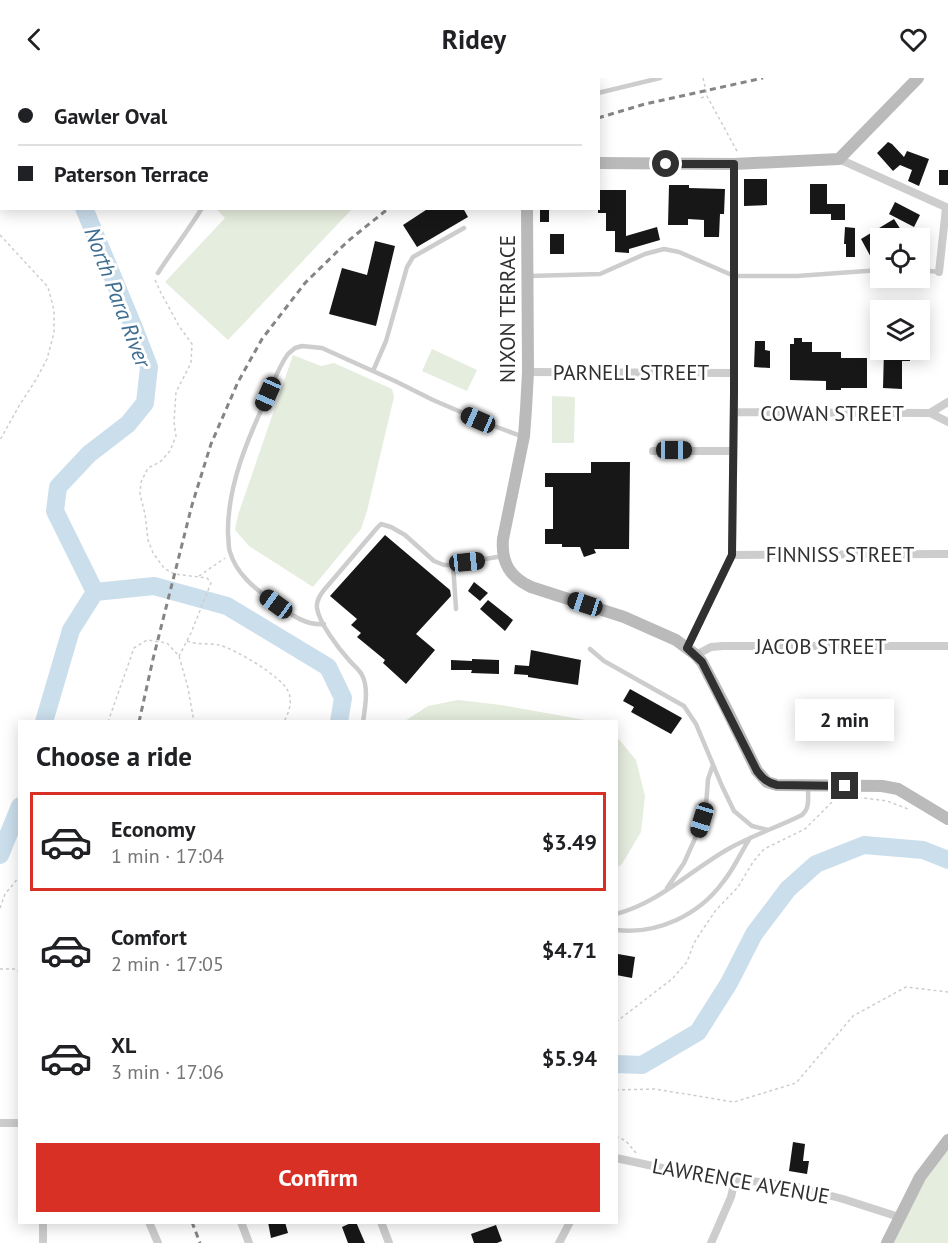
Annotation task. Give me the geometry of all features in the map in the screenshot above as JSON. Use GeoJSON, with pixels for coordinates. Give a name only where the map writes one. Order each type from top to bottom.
{"type":"FeatureCollection","features":[{"type":"Feature","properties":{"kind":"street"},"geometry":{"type":"LineString","coordinates":[[839,159],[918,78]]}},
{"type":"Feature","properties":{"kind":"street"},"geometry":{"type":"LineString","coordinates":[[691,652],[732,555],[736,159]]}},
{"type":"Feature","properties":{"kind":"street"},"geometry":{"type":"LineString","coordinates":[[600,163],[839,159],[947,208],[939,272]]}},
{"type":"Feature","properties":{"kind":"street","name":"NIXON TERRACE"},"geometry":{"type":"LineString","coordinates":[[503,556],[503,539],[524,436],[528,372],[527,210]]}},
{"type":"Feature","properties":{"kind":"street","name":"PARNELL STREET"},"geometry":{"type":"LineString","coordinates":[[528,372],[734,373]]}},
{"type":"Feature","properties":{"kind":"street"},"geometry":{"type":"LineString","coordinates":[[930,413],[948,402]]}},
{"type":"Feature","properties":{"kind":"street","name":"COWAN STREET"},"geometry":{"type":"LineString","coordinates":[[734,412],[930,413]]}},
{"type":"Feature","properties":{"kind":"street"},"geometry":{"type":"LineString","coordinates":[[930,413],[948,422]]}},
{"type":"Feature","properties":{"kind":"street"},"geometry":{"type":"LineString","coordinates":[[654,450],[733,451]]}},
{"type":"Feature","properties":{"kind":"street","name":"FINNISS STREET"},"geometry":{"type":"LineString","coordinates":[[732,555],[948,554]]}},
{"type":"Feature","properties":{"kind":"street"},"geometry":{"type":"LineString","coordinates":[[503,556],[505,565],[525,585],[624,617],[670,637],[691,652],[702,662],[759,774],[767,782],[777,785],[882,786],[898,789],[948,819]]}},
{"type":"Feature","properties":{"kind":"street","name":"JACOB STREET"},"geometry":{"type":"LineString","coordinates":[[691,652],[723,646],[948,646]]}},
{"type":"Feature","properties":{"kind":"street"},"geometry":{"type":"LineString","coordinates":[[0,1123],[18,1123]]}},
{"type":"Feature","properties":{"kind":"street"},"geometry":{"type":"LineString","coordinates":[[887,1243],[920,1177],[948,1140]]}},
{"type":"Feature","properties":{"kind":"street","name":"LAWRENCE AVENUE"},"geometry":{"type":"LineString","coordinates":[[618,1158],[685,1173],[794,1186],[843,1199],[899,1218]]}},
{"type":"Feature","properties":{"kind":"street"},"geometry":{"type":"LineString","coordinates":[[711,1243],[731,1197],[735,1180]]}},
{"type":"Feature","properties":{"kind":"street"},"geometry":{"type":"LineString","coordinates":[[43,1224],[44,1243]]}},
{"type":"Feature","properties":{"kind":"street"},"geometry":{"type":"LineString","coordinates":[[151,1224],[158,1243]]}},
{"type":"Feature","properties":{"kind":"street"},"geometry":{"type":"LineString","coordinates":[[242,1224],[249,1243]]}},
{"type":"Feature","properties":{"kind":"street"},"geometry":{"type":"LineString","coordinates":[[382,1224],[389,1243]]}},
{"type":"Feature","properties":{"kind":"street"},"geometry":{"type":"LineString","coordinates":[[559,1243],[569,1224]]}},
{"type":"Feature","properties":{"kind":"lane"},"geometry":{"type":"LineString","coordinates":[[600,93],[660,78]]}},
{"type":"Feature","properties":{"kind":"lane"},"geometry":{"type":"LineString","coordinates":[[158,273],[201,210]]}},
{"type":"Feature","properties":{"kind":"lane"},"geometry":{"type":"LineString","coordinates":[[373,371],[386,341],[407,267],[413,257],[464,228]]}},
{"type":"Feature","properties":{"kind":"lane"},"geometry":{"type":"LineString","coordinates":[[527,276],[600,274],[645,254],[664,249],[679,252],[734,276],[797,276],[870,271]]}},
{"type":"Feature","properties":{"kind":"lane"},"geometry":{"type":"LineString","coordinates":[[930,271],[939,272]]}},
{"type":"Feature","properties":{"kind":"lane"},"geometry":{"type":"LineString","coordinates":[[324,624],[317,625],[299,619],[259,591],[242,575],[229,547],[228,520],[241,461],[252,430],[288,354],[302,346],[322,348],[490,425],[524,436]]}},
{"type":"Feature","properties":{"kind":"lane"},"geometry":{"type":"LineString","coordinates":[[363,720],[366,705],[364,681],[361,674],[341,651],[317,608],[324,590],[376,528],[381,524],[391,527],[434,561],[444,564],[503,556]]}},
{"type":"Feature","properties":{"kind":"lane"},"geometry":{"type":"LineString","coordinates":[[453,564],[456,609]]}},
{"type":"Feature","properties":{"kind":"lane"},"geometry":{"type":"LineString","coordinates":[[590,649],[604,661],[684,706],[696,724],[734,811],[752,826],[768,830]]}},
{"type":"Feature","properties":{"kind":"lane"},"geometry":{"type":"LineString","coordinates":[[666,890],[684,863],[697,834],[706,806],[708,779],[713,765]]}},
{"type":"Feature","properties":{"kind":"lane"},"geometry":{"type":"LineString","coordinates":[[618,913],[653,899],[750,837],[807,811],[808,786]]}},
{"type":"Feature","properties":{"kind":"lane"},"geometry":{"type":"LineString","coordinates":[[618,930],[630,931],[661,926],[684,917],[724,882],[750,837]]}},
{"type":"Feature","properties":{"kind":"path"},"geometry":{"type":"LineString","coordinates":[[703,78],[707,96],[736,159]]}},
{"type":"Feature","properties":{"kind":"path"},"geometry":{"type":"LineString","coordinates":[[701,98],[707,96]]}},
{"type":"Feature","properties":{"kind":"path"},"geometry":{"type":"LineString","coordinates":[[0,235],[48,287],[54,310],[54,333],[47,358],[0,440]]}},
{"type":"Feature","properties":{"kind":"path"},"geometry":{"type":"LineString","coordinates":[[158,273],[155,281],[160,293],[192,344],[191,363],[176,392],[174,422],[176,436],[170,451],[160,462],[148,468],[141,482],[140,494],[148,540],[153,554],[164,568],[174,574],[207,578],[211,583],[179,656]]}},
{"type":"Feature","properties":{"kind":"path"},"geometry":{"type":"LineString","coordinates":[[198,576],[218,561],[231,555]]}},
{"type":"Feature","properties":{"kind":"path"},"geometry":{"type":"LineString","coordinates":[[109,720],[134,648],[147,640],[167,643],[179,656],[194,720]]}},
{"type":"Feature","properties":{"kind":"path"},"geometry":{"type":"LineString","coordinates":[[187,641],[219,645],[246,658],[275,677],[287,689],[290,699],[286,720]]}},
{"type":"Feature","properties":{"kind":"path"},"geometry":{"type":"LineString","coordinates":[[618,1020],[672,979],[687,962],[694,943],[703,929],[716,910],[738,887],[764,849],[805,829],[833,801],[864,798],[887,801],[908,809]]}},
{"type":"Feature","properties":{"kind":"path"},"geometry":{"type":"LineString","coordinates":[[0,908],[5,894],[18,878]]}},
{"type":"Feature","properties":{"kind":"path"},"geometry":{"type":"LineString","coordinates":[[0,969],[18,971]]}},
{"type":"Feature","properties":{"kind":"path"},"geometry":{"type":"LineString","coordinates":[[618,1090],[655,1089],[734,1102],[796,1083],[853,1016],[906,987],[948,992]]}},
{"type":"Feature","properties":{"kind":"path"},"geometry":{"type":"LineString","coordinates":[[618,1137],[626,1141],[643,1164]]}},
{"type":"Feature","properties":{"kind":"green space"},"geometry":{"type":"Polygon","coordinates":[[[217,210],[351,210],[228,340],[165,282],[225,218],[217,210]]]}},
{"type":"Feature","properties":{"kind":"green space"},"geometry":{"type":"Polygon","coordinates":[[[432,349],[477,370],[467,391],[422,371],[432,349]]]}},
{"type":"Feature","properties":{"kind":"green space"},"geometry":{"type":"Polygon","coordinates":[[[293,355],[321,366],[334,363],[392,389],[394,397],[361,529],[313,587],[249,546],[235,530],[238,515],[293,355]]]}},
{"type":"Feature","properties":{"kind":"green space"},"geometry":{"type":"Polygon","coordinates":[[[552,396],[575,397],[574,443],[552,443],[552,396]]]}},
{"type":"Feature","properties":{"kind":"green space"},"geometry":{"type":"Polygon","coordinates":[[[458,700],[585,720],[407,720],[428,706],[458,700]]]}},
{"type":"Feature","properties":{"kind":"green space"},"geometry":{"type":"Polygon","coordinates":[[[618,738],[636,760],[645,796],[641,832],[618,867],[618,738]]]}},
{"type":"Feature","properties":{"kind":"green space"},"geometry":{"type":"Polygon","coordinates":[[[948,1140],[948,1243],[887,1243],[948,1140]]]}},
{"type":"Feature","properties":{"kind":"building"},"geometry":{"type":"Polygon","coordinates":[[[888,142],[904,157],[907,151],[929,159],[919,186],[908,181],[912,170],[900,165],[893,171],[877,153],[888,142]]]}},
{"type":"Feature","properties":{"kind":"building"},"geometry":{"type":"Polygon","coordinates":[[[939,170],[948,170],[948,185],[939,185],[939,170]]]}},
{"type":"Feature","properties":{"kind":"building"},"geometry":{"type":"Polygon","coordinates":[[[744,179],[767,179],[767,205],[744,206],[744,179]]]}},
{"type":"Feature","properties":{"kind":"building"},"geometry":{"type":"Polygon","coordinates":[[[810,184],[827,184],[827,204],[845,204],[845,220],[831,220],[831,214],[810,214],[810,184]]]}},
{"type":"Feature","properties":{"kind":"building"},"geometry":{"type":"Polygon","coordinates":[[[669,185],[725,189],[724,214],[720,214],[719,237],[704,237],[704,220],[688,219],[688,225],[668,225],[669,185]]]}},
{"type":"Feature","properties":{"kind":"building"},"geometry":{"type":"Polygon","coordinates":[[[600,190],[626,190],[626,236],[657,227],[660,240],[629,249],[629,253],[615,252],[615,231],[606,231],[606,213],[598,213],[600,190]]]}},
{"type":"Feature","properties":{"kind":"building"},"geometry":{"type":"Polygon","coordinates":[[[895,202],[920,215],[914,227],[889,214],[895,202]]]}},
{"type":"Feature","properties":{"kind":"building"},"geometry":{"type":"Polygon","coordinates":[[[426,210],[464,210],[468,217],[417,247],[403,225],[426,210]]]}},
{"type":"Feature","properties":{"kind":"building"},"geometry":{"type":"Polygon","coordinates":[[[540,210],[549,210],[549,222],[540,222],[540,210]]]}},
{"type":"Feature","properties":{"kind":"building"},"geometry":{"type":"Polygon","coordinates":[[[894,219],[900,228],[879,228],[894,219]]]}},
{"type":"Feature","properties":{"kind":"building"},"geometry":{"type":"Polygon","coordinates":[[[845,227],[855,228],[855,257],[846,257],[845,227]]]}},
{"type":"Feature","properties":{"kind":"building"},"geometry":{"type":"Polygon","coordinates":[[[550,234],[564,234],[564,254],[550,254],[550,234]]]}},
{"type":"Feature","properties":{"kind":"building"},"geometry":{"type":"Polygon","coordinates":[[[870,234],[870,256],[861,239],[870,234]]]}},
{"type":"Feature","properties":{"kind":"building"},"geometry":{"type":"Polygon","coordinates":[[[375,241],[395,246],[376,326],[329,314],[342,268],[367,275],[375,241]]]}},
{"type":"Feature","properties":{"kind":"building"},"geometry":{"type":"Polygon","coordinates":[[[794,338],[802,338],[802,342],[812,342],[812,352],[841,352],[841,358],[867,358],[867,388],[826,390],[826,381],[790,380],[790,344],[794,344],[794,338]]]}},
{"type":"Feature","properties":{"kind":"building"},"geometry":{"type":"Polygon","coordinates":[[[755,341],[765,341],[765,350],[770,351],[770,368],[754,367],[755,341]]]}},
{"type":"Feature","properties":{"kind":"building"},"geometry":{"type":"Polygon","coordinates":[[[884,360],[910,360],[902,361],[902,389],[883,388],[884,360]]]}},
{"type":"Feature","properties":{"kind":"building"},"geometry":{"type":"Polygon","coordinates":[[[591,462],[630,462],[629,549],[594,549],[596,553],[584,557],[580,547],[545,544],[545,529],[553,529],[553,487],[545,487],[545,473],[591,473],[591,462]]]}},
{"type":"Feature","properties":{"kind":"building"},"geometry":{"type":"Polygon","coordinates":[[[385,535],[450,590],[451,596],[416,634],[435,650],[406,684],[383,663],[385,660],[357,637],[361,633],[351,625],[357,619],[330,596],[385,535]]]}},
{"type":"Feature","properties":{"kind":"building"},"geometry":{"type":"Polygon","coordinates":[[[474,582],[488,593],[480,601],[468,591],[474,582]]]}},
{"type":"Feature","properties":{"kind":"building"},"geometry":{"type":"Polygon","coordinates":[[[488,600],[513,620],[505,631],[480,609],[488,600]]]}},
{"type":"Feature","properties":{"kind":"building"},"geometry":{"type":"Polygon","coordinates":[[[531,650],[581,660],[578,685],[514,674],[515,665],[529,666],[531,650]]]}},
{"type":"Feature","properties":{"kind":"building"},"geometry":{"type":"Polygon","coordinates":[[[472,659],[499,660],[499,674],[451,670],[451,660],[472,661],[472,659]]]}},
{"type":"Feature","properties":{"kind":"building"},"geometry":{"type":"Polygon","coordinates":[[[630,689],[682,718],[671,734],[631,712],[634,707],[623,701],[630,689]]]}},
{"type":"Feature","properties":{"kind":"building"},"geometry":{"type":"Polygon","coordinates":[[[618,954],[635,957],[632,978],[618,975],[618,954]]]}},
{"type":"Feature","properties":{"kind":"building"},"geometry":{"type":"Polygon","coordinates":[[[793,1142],[805,1144],[803,1161],[809,1161],[807,1174],[789,1171],[793,1142]]]}},
{"type":"Feature","properties":{"kind":"building"},"geometry":{"type":"Polygon","coordinates":[[[268,1224],[286,1224],[288,1233],[271,1238],[268,1224]]]}},
{"type":"Feature","properties":{"kind":"building"},"geometry":{"type":"Polygon","coordinates":[[[357,1224],[365,1243],[348,1243],[342,1227],[357,1224]]]}},
{"type":"Feature","properties":{"kind":"building"},"geometry":{"type":"Polygon","coordinates":[[[496,1225],[502,1241],[474,1243],[471,1234],[496,1225]]]}},
{"type":"Feature","properties":{"kind":"waterway","name":"North Para River"},"geometry":{"type":"LineString","coordinates":[[85,210],[149,367],[145,403],[128,424],[89,454],[58,487],[55,511],[95,592]]}},
{"type":"Feature","properties":{"kind":"waterway"},"geometry":{"type":"LineString","coordinates":[[95,592],[154,586],[227,606],[328,667],[343,698],[339,720]]}},
{"type":"Feature","properties":{"kind":"waterway"},"geometry":{"type":"LineString","coordinates":[[45,720],[71,630],[95,592]]}},
{"type":"Feature","properties":{"kind":"waterway"},"geometry":{"type":"LineString","coordinates":[[0,855],[18,811]]}},
{"type":"Feature","properties":{"kind":"waterway"},"geometry":{"type":"LineString","coordinates":[[618,1064],[642,1065],[698,1032],[729,983],[754,934],[788,889],[816,864],[864,845],[923,850],[948,860]]}},
{"type":"Feature","properties":{"kind":"railway"},"geometry":{"type":"LineString","coordinates":[[600,117],[645,104],[763,78]]}},
{"type":"Feature","properties":{"kind":"railway"},"geometry":{"type":"LineString","coordinates":[[139,720],[192,505],[211,444],[238,382],[262,339],[305,283],[348,241],[387,210]]}},
{"type":"Feature","properties":{"kind":"railway"},"geometry":{"type":"LineString","coordinates":[[193,1224],[200,1243]]}},
{"type":"Feature","properties":{"kind":"route"},"geometry":{"type":"LineString","coordinates":[[666,164],[734,164],[732,555],[687,648],[702,662],[757,771],[767,782],[777,785],[845,786]]}}]}
